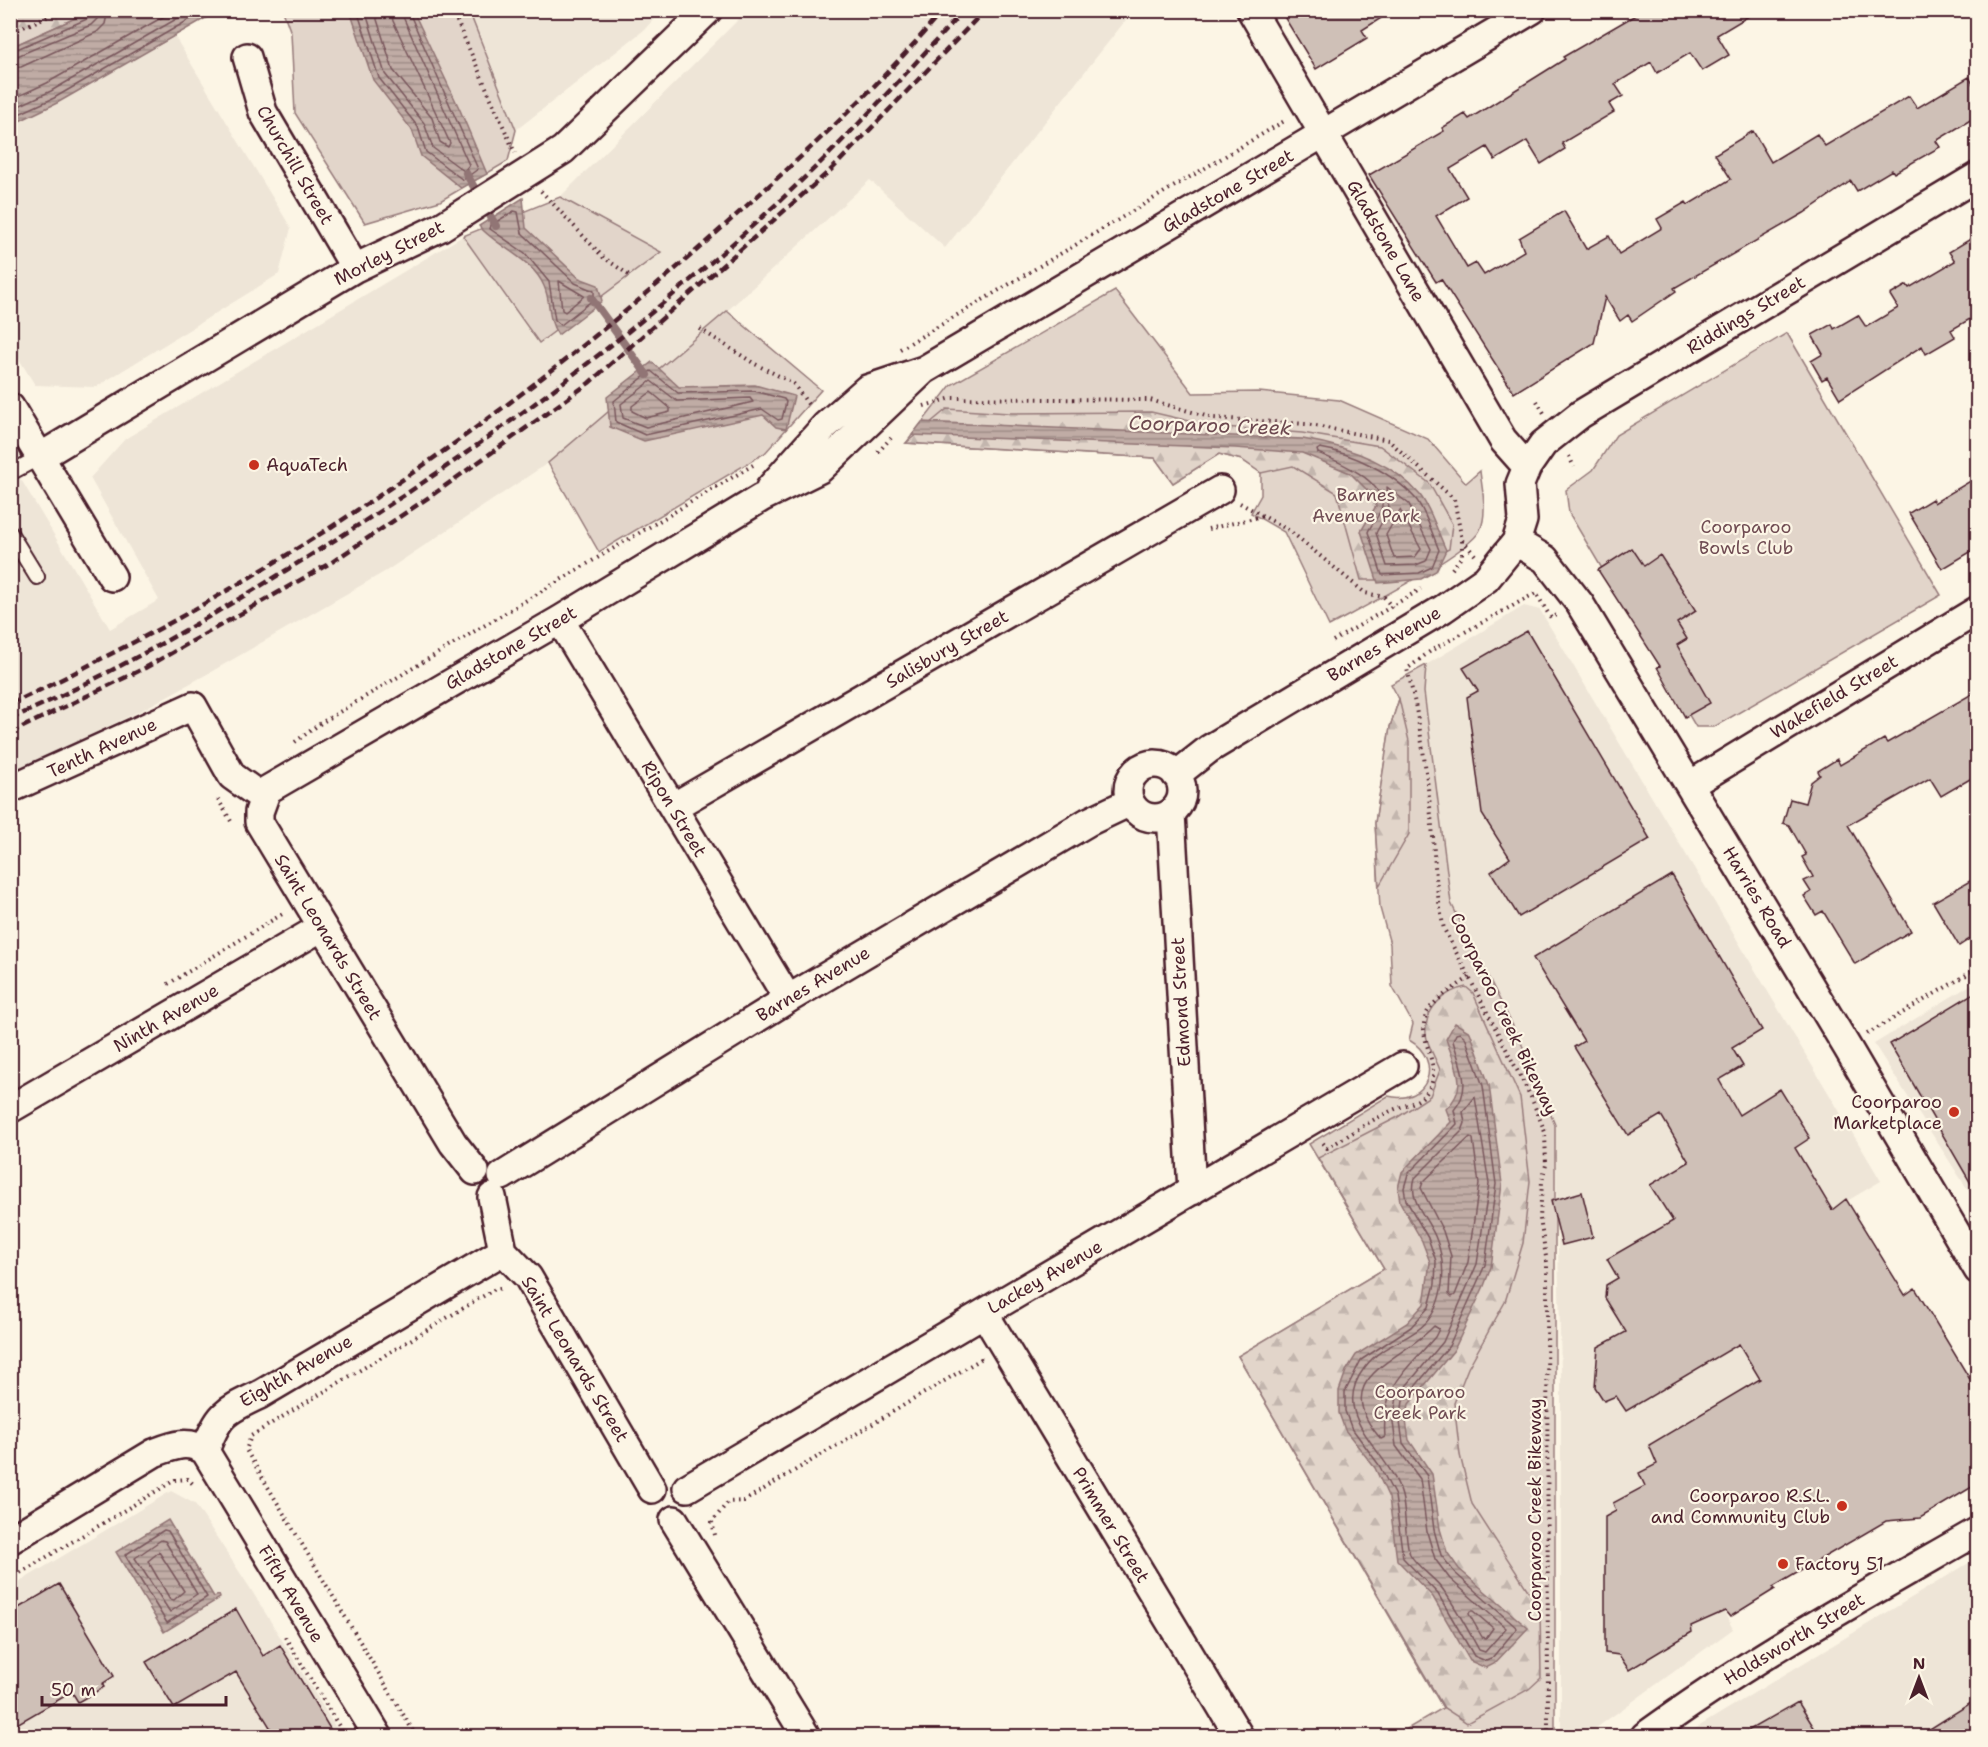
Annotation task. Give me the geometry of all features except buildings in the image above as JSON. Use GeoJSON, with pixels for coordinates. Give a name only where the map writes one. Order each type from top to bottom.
{"type":"FeatureCollection","features":[{"type":"Feature","properties":{"kind":"street","name":"Morley Street"},"geometry":{"type":"LineString","coordinates":[[40,457],[355,268],[460,216],[511,185],[563,150],[708,10]]}},
{"type":"Feature","properties":{"kind":"street","name":"Gladstone Lane"},"geometry":{"type":"LineString","coordinates":[[1251,10],[1503,440],[1527,467]]}},
{"type":"Feature","properties":{"kind":"street","name":"Gladstone Street"},"geometry":{"type":"LineString","coordinates":[[761,498],[813,416],[867,389],[924,370],[1532,10]]}},
{"type":"Feature","properties":{"kind":"street","name":"Churchill Street"},"geometry":{"type":"LineString","coordinates":[[247,57],[263,112],[355,268]]}},
{"type":"Feature","properties":{"kind":"street","name":"Riddings Street"},"geometry":{"type":"LineString","coordinates":[[1527,467],[1543,444],[1581,414],[1977,176]]}},
{"type":"Feature","properties":{"kind":"street","name":"Gladstone Street"},"geometry":{"type":"LineString","coordinates":[[263,798],[276,783],[560,620],[761,498],[820,469],[924,370]]}},
{"type":"Feature","properties":{"kind":"street"},"geometry":{"type":"LineString","coordinates":[[10,407],[112,577]]}},
{"type":"Feature","properties":{"kind":"street","name":"Barnes Avenue"},"geometry":{"type":"LineString","coordinates":[[1176,775],[1209,749],[1443,609],[1486,579],[1516,542],[1523,520],[1520,484],[1527,467]]}},
{"type":"Feature","properties":{"kind":"street","name":"Salisbury Street"},"geometry":{"type":"LineString","coordinates":[[673,807],[1220,490]]}},
{"type":"Feature","properties":{"kind":"street","name":"Harries Road"},"geometry":{"type":"LineString","coordinates":[[1516,542],[1545,559],[1580,604],[1690,785],[1977,1270]]}},
{"type":"Feature","properties":{"kind":"street","name":"Wakefield Street"},"geometry":{"type":"LineString","coordinates":[[1690,785],[1977,610]]}},
{"type":"Feature","properties":{"kind":"street","name":"Ripon Street"},"geometry":{"type":"LineString","coordinates":[[560,620],[788,999]]}},
{"type":"Feature","properties":{"kind":"street","name":"Tenth Avenue"},"geometry":{"type":"LineString","coordinates":[[10,789],[193,706],[232,776],[263,798]]}},
{"type":"Feature","properties":{"kind":"street"},"geometry":{"type":"LineString","coordinates":[[1154,765],[1162,766],[1176,775],[1182,791],[1171,813],[1164,817],[1148,818],[1130,802],[1129,785],[1138,771],[1154,765]]}},
{"type":"Feature","properties":{"kind":"street","name":"Saint Leonards Street"},"geometry":{"type":"LineString","coordinates":[[263,798],[259,822],[453,1143],[475,1171],[471,1180],[474,1190],[482,1196],[497,1186]]}},
{"type":"Feature","properties":{"kind":"street","name":"Barnes Avenue"},"geometry":{"type":"LineString","coordinates":[[497,1186],[788,999],[1088,822],[1130,802]]}},
{"type":"Feature","properties":{"kind":"street","name":"Edmond Street"},"geometry":{"type":"LineString","coordinates":[[1171,813],[1192,1191]]}},
{"type":"Feature","properties":{"kind":"street","name":"Ninth Avenue"},"geometry":{"type":"LineString","coordinates":[[10,1109],[322,927]]}},
{"type":"Feature","properties":{"kind":"street","name":"Lackey Avenue"},"geometry":{"type":"LineString","coordinates":[[687,1488],[1403,1066]]}},
{"type":"Feature","properties":{"kind":"street"},"geometry":{"type":"LineString","coordinates":[[497,1186],[502,1251]]}},
{"type":"Feature","properties":{"kind":"street","name":"Saint Leonards Street"},"geometry":{"type":"LineString","coordinates":[[502,1251],[528,1277],[652,1489]]}},
{"type":"Feature","properties":{"kind":"street","name":"Eighth Avenue"},"geometry":{"type":"LineString","coordinates":[[205,1451],[212,1432],[225,1411],[261,1394],[502,1251]]}},
{"type":"Feature","properties":{"kind":"street","name":"Primmer Street"},"geometry":{"type":"LineString","coordinates":[[984,1313],[1239,1737]]}},
{"type":"Feature","properties":{"kind":"street"},"geometry":{"type":"LineString","coordinates":[[10,1540],[154,1453],[187,1444],[205,1451]]}},
{"type":"Feature","properties":{"kind":"street","name":"Fifth Avenue"},"geometry":{"type":"LineString","coordinates":[[205,1451],[378,1737]]}},
{"type":"Feature","properties":{"kind":"street"},"geometry":{"type":"LineString","coordinates":[[665,1480],[681,1483],[687,1488],[690,1504],[681,1517],[674,1520],[658,1517],[652,1512],[649,1496],[652,1489],[665,1480]]}},
{"type":"Feature","properties":{"kind":"street"},"geometry":{"type":"LineString","coordinates":[[674,1520],[806,1737]]}},
{"type":"Feature","properties":{"kind":"street","name":"Holdsworth Street"},"geometry":{"type":"LineString","coordinates":[[1645,1737],[1694,1700],[1790,1640],[1977,1531]]}},
{"type":"Feature","properties":{"kind":"lane"},"geometry":{"type":"LineString","coordinates":[[10,473],[40,457]]}},
{"type":"Feature","properties":{"kind":"lane"},"geometry":{"type":"LineString","coordinates":[[10,533],[37,577]]}},
{"type":"Feature","properties":{"kind":"path"},"geometry":{"type":"LineString","coordinates":[[10,21],[20,29],[62,10]]}},
{"type":"Feature","properties":{"kind":"path"},"geometry":{"type":"LineString","coordinates":[[892,354],[1297,114]]}},
{"type":"Feature","properties":{"kind":"path"},"geometry":{"type":"LineString","coordinates":[[700,329],[793,383],[813,416]]}},
{"type":"Feature","properties":{"kind":"path"},"geometry":{"type":"LineString","coordinates":[[916,412],[923,407],[952,398],[1150,400],[1214,418],[1306,424],[1388,440],[1454,499],[1462,540],[1462,556],[1451,572]]}},
{"type":"Feature","properties":{"kind":"path"},"geometry":{"type":"LineString","coordinates":[[813,416],[815,401]]}},
{"type":"Feature","properties":{"kind":"path"},"geometry":{"type":"LineString","coordinates":[[1537,401],[1544,414]]}},
{"type":"Feature","properties":{"kind":"path"},"geometry":{"type":"LineString","coordinates":[[847,442],[876,453],[886,447],[893,436]]}},
{"type":"Feature","properties":{"kind":"path"},"geometry":{"type":"LineString","coordinates":[[1568,454],[1574,467]]}},
{"type":"Feature","properties":{"kind":"path"},"geometry":{"type":"LineString","coordinates":[[289,746],[321,723],[756,464]]}},
{"type":"Feature","properties":{"kind":"path"},"geometry":{"type":"LineString","coordinates":[[1247,507],[1290,531],[1365,593],[1388,600]]}},
{"type":"Feature","properties":{"kind":"path"},"geometry":{"type":"LineString","coordinates":[[1200,531],[1263,516]]}},
{"type":"Feature","properties":{"kind":"path"},"geometry":{"type":"LineString","coordinates":[[1462,540],[1475,555]]}},
{"type":"Feature","properties":{"kind":"path"},"geometry":{"type":"LineString","coordinates":[[1333,641],[1431,583]]}},
{"type":"Feature","properties":{"kind":"path","name":"Coorparoo Creek Bikeway"},"geometry":{"type":"LineString","coordinates":[[1548,1737],[1547,1263],[1540,1219],[1542,1181],[1546,1165],[1545,1132],[1521,1077],[1444,929],[1437,899],[1433,838],[1415,700],[1407,669],[1432,650],[1536,593],[1551,618],[1580,604]]}},
{"type":"Feature","properties":{"kind":"path"},"geometry":{"type":"LineString","coordinates":[[1500,604],[1504,610]]}},
{"type":"Feature","properties":{"kind":"path"},"geometry":{"type":"LineString","coordinates":[[216,796],[233,825]]}},
{"type":"Feature","properties":{"kind":"path"},"geometry":{"type":"LineString","coordinates":[[162,987],[284,914],[279,904]]}},
{"type":"Feature","properties":{"kind":"path"},"geometry":{"type":"LineString","coordinates":[[1846,1047],[1977,968]]}},
{"type":"Feature","properties":{"kind":"path"},"geometry":{"type":"LineString","coordinates":[[416,1737],[246,1450],[252,1436],[272,1423],[495,1289],[509,1288]]}},
{"type":"Feature","properties":{"kind":"path"},"geometry":{"type":"LineString","coordinates":[[712,1522],[728,1502],[744,1501],[981,1359]]}},
{"type":"Feature","properties":{"kind":"path"},"geometry":{"type":"LineString","coordinates":[[10,1579],[175,1480],[188,1479],[194,1486]]}},
{"type":"Feature","properties":{"kind":"path"},"geometry":{"type":"LineString","coordinates":[[284,1636],[345,1737]]}},
{"type":"Feature","properties":{"kind":"shaded area"},"geometry":{"type":"Polygon","coordinates":[[[469,11],[661,11],[644,30],[516,130],[469,11]]]}},
{"type":"Feature","properties":{"kind":"shaded area"},"geometry":{"type":"Polygon","coordinates":[[[747,11],[1133,11],[945,248],[870,180],[727,311],[548,463],[386,571],[142,710],[11,773],[10,461],[110,629],[159,600],[90,478],[125,439],[463,236],[539,342],[661,253],[560,197],[747,11]]]}},
{"type":"Feature","properties":{"kind":"shaded area"},"geometry":{"type":"Polygon","coordinates":[[[175,37],[291,228],[279,274],[96,387],[35,385],[11,346],[10,124],[57,103],[175,37]]]}},
{"type":"Feature","properties":{"kind":"shaded area"},"geometry":{"type":"Polygon","coordinates":[[[1524,606],[1540,610],[1881,1181],[1619,1335],[1747,1260],[1834,1401],[1721,1606],[1733,1629],[1585,1736],[1561,1736],[1561,1371],[1555,1125],[1520,1040],[1451,903],[1424,691],[1426,665],[1524,606]]]}},
{"type":"Feature","properties":{"kind":"shaded area","name":"Coorparoo Marketplace"},"geometry":{"type":"Polygon","coordinates":[[[1977,981],[1977,1204],[1874,1044],[1977,981]]]}},
{"type":"Feature","properties":{"kind":"shaded area"},"geometry":{"type":"Polygon","coordinates":[[[171,1491],[195,1504],[250,1588],[341,1736],[11,1736],[11,1587],[171,1491]]]}},
{"type":"Feature","properties":{"kind":"shaded area"},"geometry":{"type":"Polygon","coordinates":[[[1977,1558],[1977,1736],[1683,1736],[1977,1558]]]}},
{"type":"Feature","properties":{"kind":"green space"},"geometry":{"type":"Polygon","coordinates":[[[11,10],[91,11],[11,47],[11,10]]]}},
{"type":"Feature","properties":{"kind":"green space"},"geometry":{"type":"Polygon","coordinates":[[[283,11],[469,11],[516,130],[508,161],[440,201],[365,223],[295,113],[291,33],[283,11]]]}},
{"type":"Feature","properties":{"kind":"green space"},"geometry":{"type":"Polygon","coordinates":[[[560,197],[661,252],[539,343],[463,236],[560,197]]]}},
{"type":"Feature","properties":{"kind":"green space","name":"Barnes Avenue Park"},"geometry":{"type":"Polygon","coordinates":[[[1115,291],[1193,393],[1259,392],[1339,400],[1428,439],[1466,483],[1480,471],[1484,516],[1480,530],[1472,540],[1435,567],[1329,626],[1284,532],[1251,513],[1261,495],[1261,473],[1242,460],[1219,454],[1173,483],[1155,458],[906,443],[951,385],[1115,291]]]}},
{"type":"Feature","properties":{"kind":"green space"},"geometry":{"type":"Polygon","coordinates":[[[727,311],[821,390],[765,453],[599,552],[548,463],[727,311]]]}},
{"type":"Feature","properties":{"kind":"green space","name":"Coorparoo Bowls Club"},"geometry":{"type":"Polygon","coordinates":[[[1787,333],[1941,595],[1714,727],[1696,727],[1569,513],[1566,490],[1593,470],[1616,435],[1787,333]]]}},
{"type":"Feature","properties":{"kind":"green space"},"geometry":{"type":"Polygon","coordinates":[[[947,409],[1009,413],[1151,412],[1211,426],[1302,433],[1380,446],[1429,483],[1452,524],[1449,549],[1384,580],[1361,580],[1337,493],[1293,466],[1261,473],[1242,460],[1219,454],[1173,483],[1155,458],[906,443],[947,409]]]}},
{"type":"Feature","properties":{"kind":"green space","name":"Coorparoo Creek Park"},"geometry":{"type":"Polygon","coordinates":[[[1426,665],[1424,692],[1451,903],[1520,1040],[1555,1125],[1555,1736],[1395,1736],[1443,1708],[1238,1356],[1384,1269],[1309,1144],[1388,1096],[1402,1097],[1414,1094],[1422,1088],[1427,1079],[1429,1069],[1426,1059],[1420,1049],[1409,1040],[1413,1024],[1392,986],[1390,944],[1380,908],[1375,823],[1390,727],[1399,699],[1391,684],[1426,665]]]}},
{"type":"Feature","properties":{"kind":"green space"},"geometry":{"type":"Polygon","coordinates":[[[1399,699],[1409,741],[1409,834],[1379,886],[1375,823],[1390,727],[1399,699]]]}},
{"type":"Feature","properties":{"kind":"green space","name":"Coorparoo Creek Park"},"geometry":{"type":"Polygon","coordinates":[[[1466,987],[1473,993],[1520,1097],[1530,1181],[1523,1243],[1505,1302],[1468,1368],[1454,1403],[1460,1455],[1472,1504],[1540,1609],[1541,1678],[1529,1689],[1467,1723],[1444,1708],[1238,1356],[1384,1269],[1318,1158],[1398,1117],[1430,1096],[1440,1070],[1426,1034],[1428,1017],[1443,997],[1466,987]]]}},
{"type":"Feature","properties":{"kind":"water"},"geometry":{"type":"Polygon","coordinates":[[[91,11],[218,11],[57,103],[11,125],[11,47],[91,11]]]}},
{"type":"Feature","properties":{"kind":"water"},"geometry":{"type":"Polygon","coordinates":[[[350,11],[413,11],[460,110],[487,174],[461,188],[421,156],[412,130],[373,80],[350,11]]]}},
{"type":"Feature","properties":{"kind":"water"},"geometry":{"type":"Polygon","coordinates":[[[523,198],[526,228],[579,278],[598,285],[602,301],[558,335],[552,322],[544,286],[539,277],[532,268],[479,226],[523,198]]]}},
{"type":"Feature","properties":{"kind":"water"},"geometry":{"type":"Polygon","coordinates":[[[652,362],[679,387],[755,385],[794,396],[786,429],[776,427],[763,415],[644,441],[610,427],[607,397],[652,362]]]}},
{"type":"Feature","properties":{"kind":"water"},"geometry":{"type":"Polygon","coordinates":[[[922,422],[1303,439],[1335,446],[1381,464],[1409,483],[1428,507],[1446,550],[1436,571],[1421,579],[1378,583],[1361,531],[1376,506],[1374,497],[1350,473],[1302,453],[1235,448],[912,435],[922,422]]]}},
{"type":"Feature","properties":{"kind":"water"},"geometry":{"type":"Polygon","coordinates":[[[1455,1023],[1470,1032],[1489,1085],[1502,1184],[1491,1267],[1484,1286],[1454,1350],[1409,1404],[1406,1421],[1409,1440],[1432,1474],[1440,1529],[1447,1552],[1459,1569],[1528,1628],[1494,1664],[1486,1668],[1470,1661],[1433,1597],[1397,1560],[1389,1498],[1375,1468],[1345,1430],[1339,1413],[1339,1391],[1346,1371],[1356,1355],[1407,1323],[1424,1304],[1430,1262],[1422,1241],[1400,1202],[1398,1188],[1402,1172],[1451,1122],[1446,1109],[1453,1101],[1459,1084],[1456,1067],[1446,1039],[1455,1023]]]}},
{"type":"Feature","properties":{"kind":"water"},"geometry":{"type":"Polygon","coordinates":[[[168,1520],[214,1597],[219,1595],[220,1598],[164,1632],[116,1552],[168,1520]]]}},
{"type":"Feature","properties":{"kind":"waterway","name":"Coorparoo Creek"},"geometry":{"type":"LineString","coordinates":[[466,173],[496,226]]}},
{"type":"Feature","properties":{"kind":"waterway","name":"Coorparoo Creek"},"geometry":{"type":"LineString","coordinates":[[591,298],[647,375]]}},
{"type":"Feature","properties":{"kind":"railway"},"geometry":{"type":"LineString","coordinates":[[10,704],[142,638],[299,547],[376,498],[524,392],[666,277],[789,168],[868,92],[943,10]]}},
{"type":"Feature","properties":{"kind":"railway"},"geometry":{"type":"LineString","coordinates":[[10,719],[161,644],[306,558],[443,469],[576,373],[703,269],[824,159],[964,10]]}},
{"type":"Feature","properties":{"kind":"railway"},"geometry":{"type":"LineString","coordinates":[[10,733],[145,668],[332,562],[438,491],[589,383],[834,167],[985,10]]}},
{"type":"Feature","properties":{"kind":"place","name":"AquaTech"},"geometry":{"type":"Point","coordinates":[254,465]}},
{"type":"Feature","properties":{"kind":"place","name":"Coorparoo Marketplace"},"geometry":{"type":"Point","coordinates":[1954,1112]}},
{"type":"Feature","properties":{"kind":"place","name":"Coorparoo R.S.L. and Community Club"},"geometry":{"type":"Point","coordinates":[1842,1506]}},
{"type":"Feature","properties":{"kind":"place","name":"Factory 51"},"geometry":{"type":"Point","coordinates":[1783,1564]}}]}
